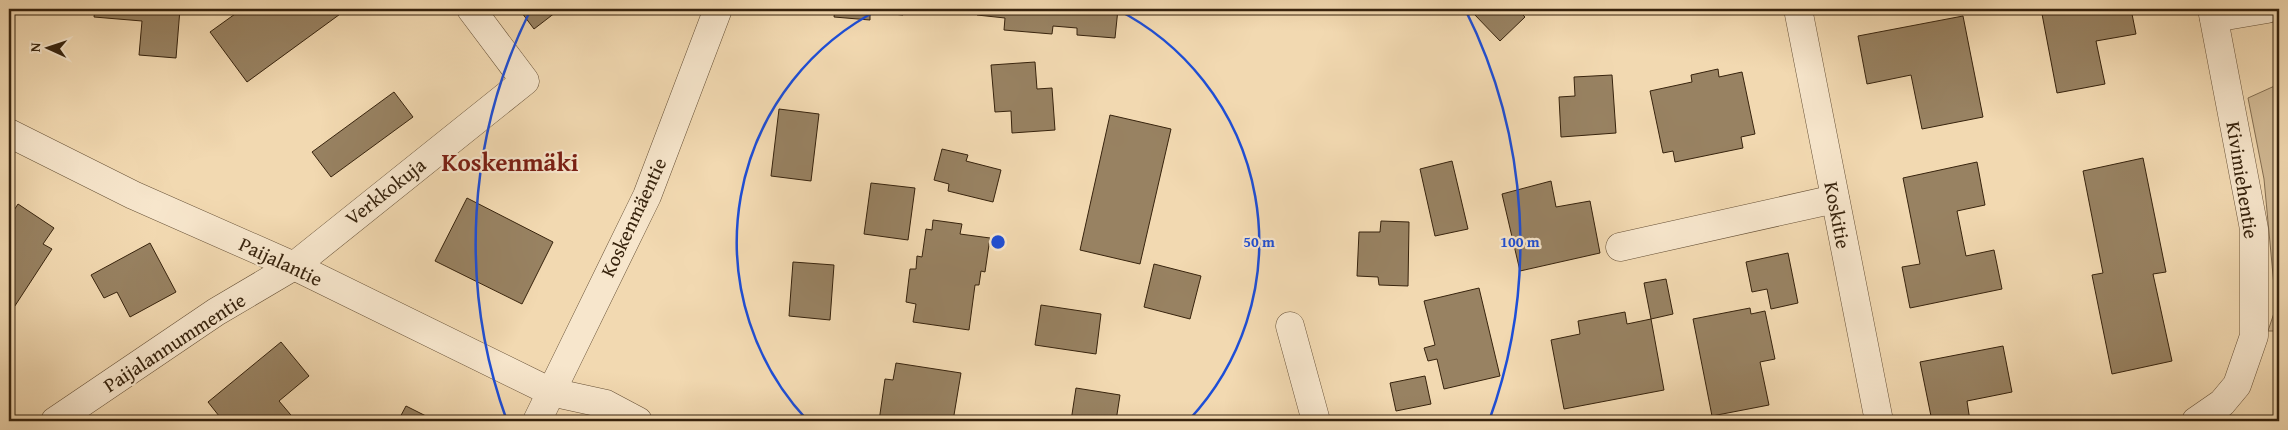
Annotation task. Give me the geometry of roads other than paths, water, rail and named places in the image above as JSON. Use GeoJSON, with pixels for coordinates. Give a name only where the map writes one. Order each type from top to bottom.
{"type":"FeatureCollection","features":[{"type":"Feature","properties":{"kind":"street","name":"Verkkokuja"},"geometry":{"type":"LineString","coordinates":[[294,266],[524,81],[471,9]]}},
{"type":"Feature","properties":{"kind":"street","name":"Koskenmäentie"},"geometry":{"type":"LineString","coordinates":[[537,421],[647,196],[718,9]]}},
{"type":"Feature","properties":{"kind":"street","name":"Koskitie"},"geometry":{"type":"LineString","coordinates":[[1798,9],[1879,421]]}},
{"type":"Feature","properties":{"kind":"street"},"geometry":{"type":"LineString","coordinates":[[2213,13],[2267,9]]}},
{"type":"Feature","properties":{"kind":"street","name":"Kivimiehentie"},"geometry":{"type":"LineString","coordinates":[[2196,421],[2222,403],[2237,385],[2254,336],[2254,229],[2213,13]]}},
{"type":"Feature","properties":{"kind":"street","name":"Paijalantie"},"geometry":{"type":"LineString","coordinates":[[9,133],[134,195],[294,266],[551,392],[606,404],[638,421]]}},
{"type":"Feature","properties":{"kind":"street"},"geometry":{"type":"LineString","coordinates":[[1620,247],[1835,198]]}},
{"type":"Feature","properties":{"kind":"street","name":"Paijalannummentie"},"geometry":{"type":"LineString","coordinates":[[55,421],[216,312],[294,266]]}},
{"type":"Feature","properties":{"kind":"street"},"geometry":{"type":"LineString","coordinates":[[1290,326],[1316,421]]}},
{"type":"Feature","properties":{"kind":"district","name":"Koskenmäki"},"geometry":{"type":"Point","coordinates":[510,162]}}]}
